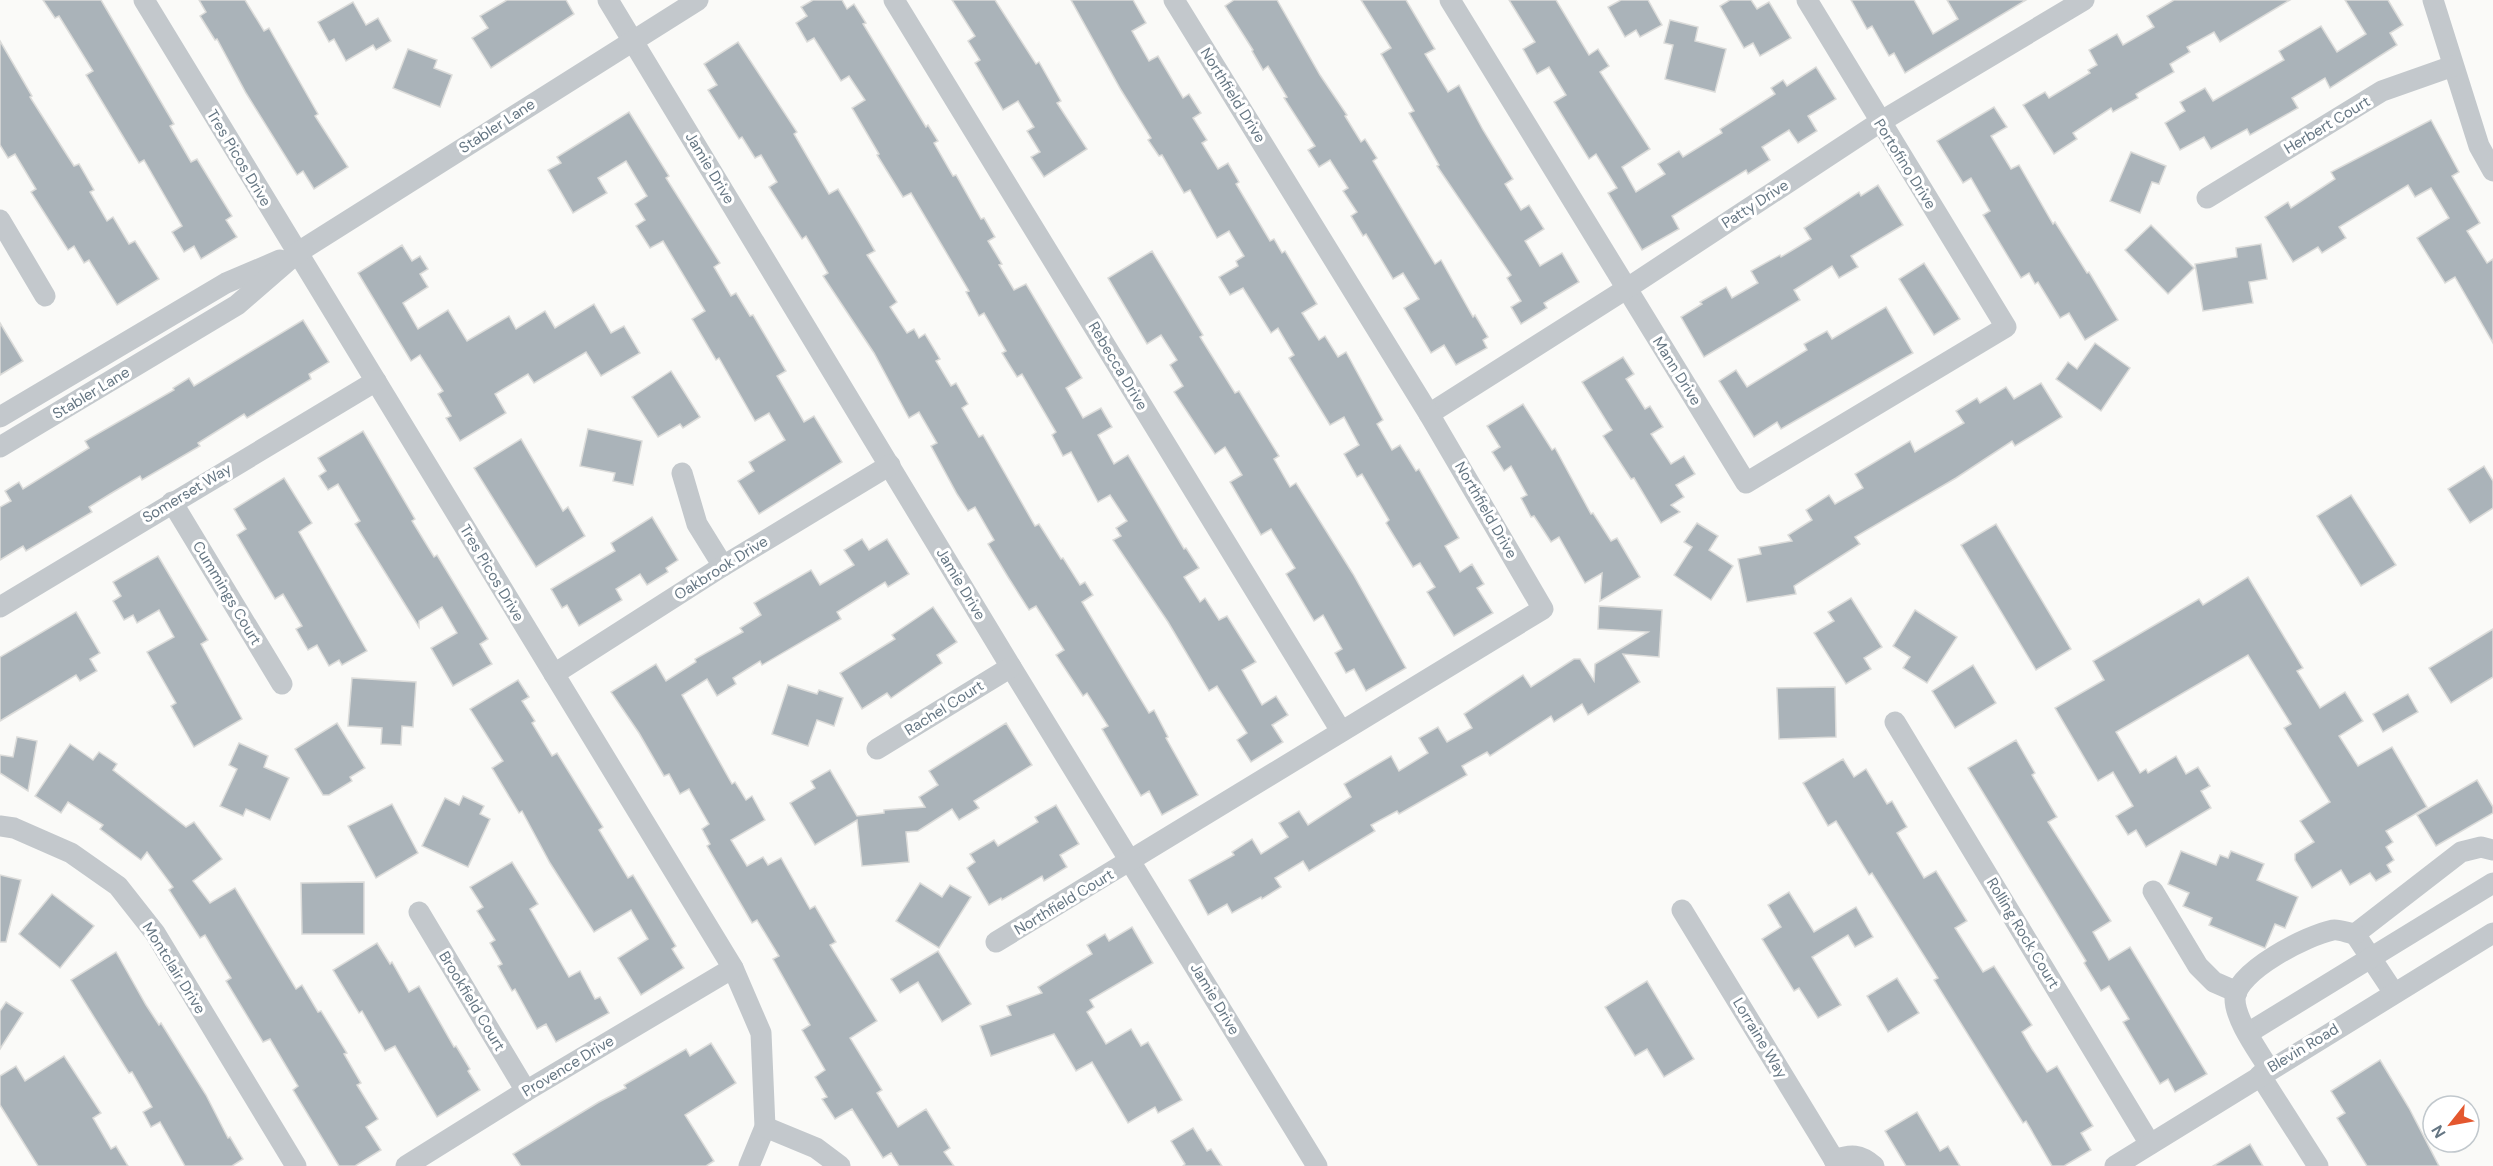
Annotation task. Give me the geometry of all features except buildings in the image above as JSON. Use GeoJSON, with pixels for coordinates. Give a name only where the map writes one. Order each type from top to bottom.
{"type":"FeatureCollection","features":[{"type":"Feature","properties":{"kind":"street","name":"Tres Picos Drive"},"geometry":{"type":"LineString","coordinates":[[144,0],[733,968],[761,1033],[765,1128],[748,1166]]}},
{"type":"Feature","properties":{"kind":"street","name":"Jamie Drive"},"geometry":{"type":"LineString","coordinates":[[609,0],[1011,667],[1317,1166]]}},
{"type":"Feature","properties":{"kind":"street","name":"Stabler Lane"},"geometry":{"type":"LineString","coordinates":[[0,447],[237,305],[297,253],[632,39],[698,0]]}},
{"type":"Feature","properties":{"kind":"street","name":"Rebecca Drive"},"geometry":{"type":"LineString","coordinates":[[894,0],[1341,732]]}},
{"type":"Feature","properties":{"kind":"street","name":"Northfield Drive"},"geometry":{"type":"LineString","coordinates":[[1131,861],[1543,609],[1429,414],[1174,0]]}},
{"type":"Feature","properties":{"kind":"street","name":"Mann Drive"},"geometry":{"type":"LineString","coordinates":[[1450,0],[1746,483],[2006,327]]}},
{"type":"Feature","properties":{"kind":"street","name":"Portofino Drive"},"geometry":{"type":"LineString","coordinates":[[1807,0],[2006,327]]}},
{"type":"Feature","properties":{"kind":"street","name":"Patty Drive"},"geometry":{"type":"LineString","coordinates":[[1429,414],[1626,289],[1880,122],[2084,0]]}},
{"type":"Feature","properties":{"kind":"street"},"geometry":{"type":"LineString","coordinates":[[2433,0],[2479,146],[2493,171]]}},
{"type":"Feature","properties":{"kind":"street","name":"Herbert Court"},"geometry":{"type":"LineString","coordinates":[[2207,198],[2382,91],[2454,66]]}},
{"type":"Feature","properties":{"kind":"street"},"geometry":{"type":"LineString","coordinates":[[0,220],[45,296]]}},
{"type":"Feature","properties":{"kind":"street","name":"Stabler Lane"},"geometry":{"type":"LineString","coordinates":[[0,417],[226,283],[297,253]]}},
{"type":"Feature","properties":{"kind":"street","name":"Somerset Way"},"geometry":{"type":"LineString","coordinates":[[0,607],[376,381]]}},
{"type":"Feature","properties":{"kind":"street","name":"Oakbrook Drive"},"geometry":{"type":"LineString","coordinates":[[554,674],[723,566],[890,465]]}},
{"type":"Feature","properties":{"kind":"street"},"geometry":{"type":"LineString","coordinates":[[682,473],[697,524],[723,566]]}},
{"type":"Feature","properties":{"kind":"street","name":"Cummings Court"},"geometry":{"type":"LineString","coordinates":[[172,502],[282,684]]}},
{"type":"Feature","properties":{"kind":"street","name":"Rachel Court"},"geometry":{"type":"LineString","coordinates":[[877,749],[1011,667]]}},
{"type":"Feature","properties":{"kind":"street","name":"Rolling Rock Court"},"geometry":{"type":"LineString","coordinates":[[1895,722],[2150,1144]]}},
{"type":"Feature","properties":{"kind":"street","name":"Montclair Drive"},"geometry":{"type":"LineString","coordinates":[[0,826],[14,828],[71,853],[118,886],[155,933],[296,1166]]}},
{"type":"Feature","properties":{"kind":"street"},"geometry":{"type":"LineString","coordinates":[[2355,934],[2461,852],[2481,847],[2493,850]]}},
{"type":"Feature","properties":{"kind":"street","name":"Northfield Court"},"geometry":{"type":"LineString","coordinates":[[996,942],[1131,861]]}},
{"type":"Feature","properties":{"kind":"street"},"geometry":{"type":"LineString","coordinates":[[2248,1033],[2493,882]]}},
{"type":"Feature","properties":{"kind":"street"},"geometry":{"type":"LineString","coordinates":[[2153,891],[2198,966],[2214,982],[2237,992]]}},
{"type":"Feature","properties":{"kind":"street","name":"Lorraine Way"},"geometry":{"type":"LineString","coordinates":[[1682,910],[1836,1163]]}},
{"type":"Feature","properties":{"kind":"street","name":"Brookfield Court"},"geometry":{"type":"LineString","coordinates":[[418,912],[526,1091]]}},
{"type":"Feature","properties":{"kind":"street"},"geometry":{"type":"LineString","coordinates":[[2318,1166],[2264,1072],[2235,1000],[2238,987],[2253,971],[2296,944],[2335,930],[2355,934],[2373,957],[2394,993]]}},
{"type":"Feature","properties":{"kind":"street","name":"Blevin Road"},"geometry":{"type":"LineString","coordinates":[[2115,1166],[2264,1072],[2493,933]]}},
{"type":"Feature","properties":{"kind":"street","name":"Provence Drive"},"geometry":{"type":"LineString","coordinates":[[406,1166],[526,1091],[733,968]]}},
{"type":"Feature","properties":{"kind":"street"},"geometry":{"type":"LineString","coordinates":[[765,1128],[816,1148],[840,1166]]}},
{"type":"Feature","properties":{"kind":"street"},"geometry":{"type":"LineString","coordinates":[[1836,1163],[1849,1155],[1864,1157],[1874,1166]]}}]}
